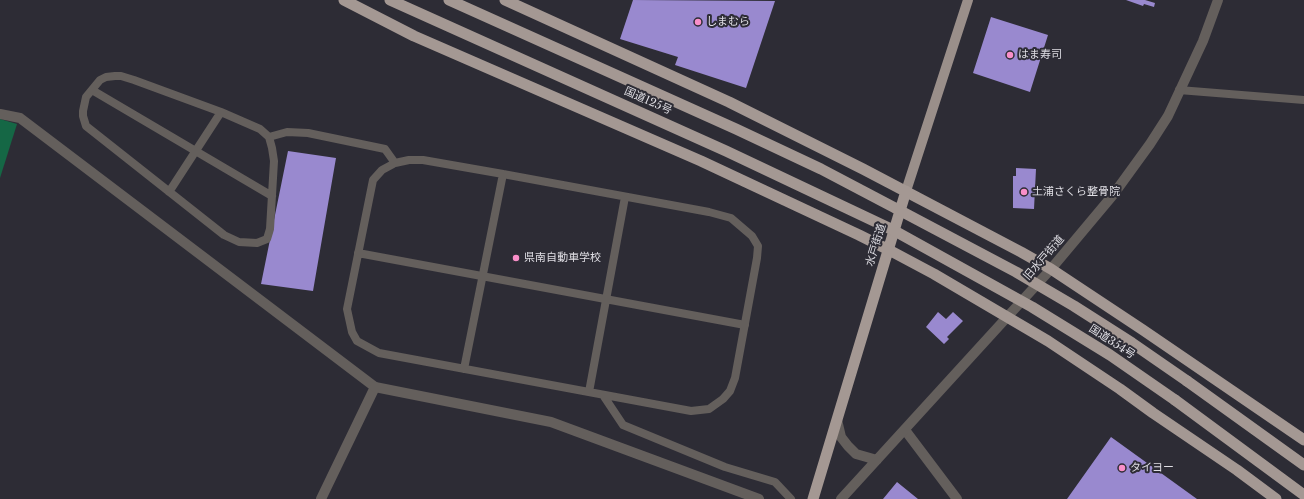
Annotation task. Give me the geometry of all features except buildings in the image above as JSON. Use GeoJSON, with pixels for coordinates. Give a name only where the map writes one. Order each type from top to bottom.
{"type":"FeatureCollection","features":[{"type":"Feature","properties":{"kind":"highway"},"geometry":{"type":"LineString","coordinates":[[344,0],[414,36],[701,161],[840,226],[934,274],[1037,334],[1238,470],[1276,499]]}},
{"type":"Feature","properties":{"kind":"highway","name":"国道125号"},"geometry":{"type":"LineString","coordinates":[[390,0],[726,150],[893,230]]}},
{"type":"Feature","properties":{"kind":"highway","name":"国道125号"},"geometry":{"type":"LineString","coordinates":[[449,0],[736,129],[821,169],[897,209]]}},
{"type":"Feature","properties":{"kind":"highway"},"geometry":{"type":"LineString","coordinates":[[505,0],[729,102],[906,191],[1051,269],[1304,440]]}},
{"type":"Feature","properties":{"kind":"highway","name":"水戸街道"},"geometry":{"type":"LineString","coordinates":[[813,499],[906,191]]}},
{"type":"Feature","properties":{"kind":"highway","name":"国道354号"},"geometry":{"type":"LineString","coordinates":[[897,209],[1016,272],[1074,306],[1132,343],[1187,381],[1304,465]]}},
{"type":"Feature","properties":{"kind":"highway","name":"国道354号"},"geometry":{"type":"LineString","coordinates":[[893,230],[1032,307],[1110,355],[1175,400],[1304,495]]}},
{"type":"Feature","properties":{"kind":"main road","name":"水戸街道"},"geometry":{"type":"LineString","coordinates":[[906,191],[968,0]]}},
{"type":"Feature","properties":{"kind":"street","name":"旧水戸街道"},"geometry":{"type":"LineString","coordinates":[[841,499],[906,430],[1051,269],[1112,195],[1150,144],[1168,116],[1203,41],[1218,0]]}},
{"type":"Feature","properties":{"kind":"street"},"geometry":{"type":"LineString","coordinates":[[0,114],[20,118],[375,387],[551,422],[759,499]]}},
{"type":"Feature","properties":{"kind":"street"},"geometry":{"type":"LineString","coordinates":[[321,499],[375,387]]}},
{"type":"Feature","properties":{"kind":"street"},"geometry":{"type":"LineString","coordinates":[[837,420],[841,437],[848,446],[856,454],[877,460]]}},
{"type":"Feature","properties":{"kind":"street"},"geometry":{"type":"LineString","coordinates":[[906,430],[957,499]]}},
{"type":"Feature","properties":{"kind":"lane"},"geometry":{"type":"LineString","coordinates":[[106,76],[121,76],[221,112],[260,129],[269,137],[274,161],[270,229],[267,239],[257,243],[239,242],[224,235],[86,126],[83,116],[86,97],[100,80],[106,76]]}},
{"type":"Feature","properties":{"kind":"lane"},"geometry":{"type":"LineString","coordinates":[[92,90],[272,196]]}},
{"type":"Feature","properties":{"kind":"lane"},"geometry":{"type":"LineString","coordinates":[[1180,90],[1304,100]]}},
{"type":"Feature","properties":{"kind":"lane"},"geometry":{"type":"LineString","coordinates":[[169,192],[221,112]]}},
{"type":"Feature","properties":{"kind":"lane"},"geometry":{"type":"LineString","coordinates":[[269,137],[287,132],[308,133],[385,149],[395,162]]}},
{"type":"Feature","properties":{"kind":"lane"},"geometry":{"type":"LineString","coordinates":[[409,160],[423,160],[503,174],[709,212],[731,218],[752,236],[758,246],[757,258],[735,378],[730,391],[723,399],[709,410],[691,411],[379,353],[357,341],[352,332],[347,309],[373,180],[382,170],[395,162],[409,160]]}},
{"type":"Feature","properties":{"kind":"lane"},"geometry":{"type":"LineString","coordinates":[[464,369],[503,174]]}},
{"type":"Feature","properties":{"kind":"lane"},"geometry":{"type":"LineString","coordinates":[[589,392],[625,197]]}},
{"type":"Feature","properties":{"kind":"lane"},"geometry":{"type":"LineString","coordinates":[[358,253],[745,325]]}},
{"type":"Feature","properties":{"kind":"lane"},"geometry":{"type":"LineString","coordinates":[[603,395],[623,425],[725,467],[775,482],[791,499]]}},
{"type":"Feature","properties":{"kind":"green space"},"geometry":{"type":"Polygon","coordinates":[[[0,119],[17,124],[0,178],[0,119]]]}},
{"type":"Feature","properties":{"kind":"place","name":"しまむら"},"geometry":{"type":"Point","coordinates":[698,22]}},
{"type":"Feature","properties":{"kind":"place","name":"はま寿司"},"geometry":{"type":"Point","coordinates":[1010,55]}},
{"type":"Feature","properties":{"kind":"place","name":"土浦さくら整骨院"},"geometry":{"type":"Point","coordinates":[1024,192]}},
{"type":"Feature","properties":{"kind":"place","name":"県南自動車学校"},"geometry":{"type":"Point","coordinates":[516,258]}},
{"type":"Feature","properties":{"kind":"place","name":"タイヨー"},"geometry":{"type":"Point","coordinates":[1122,468]}}]}
